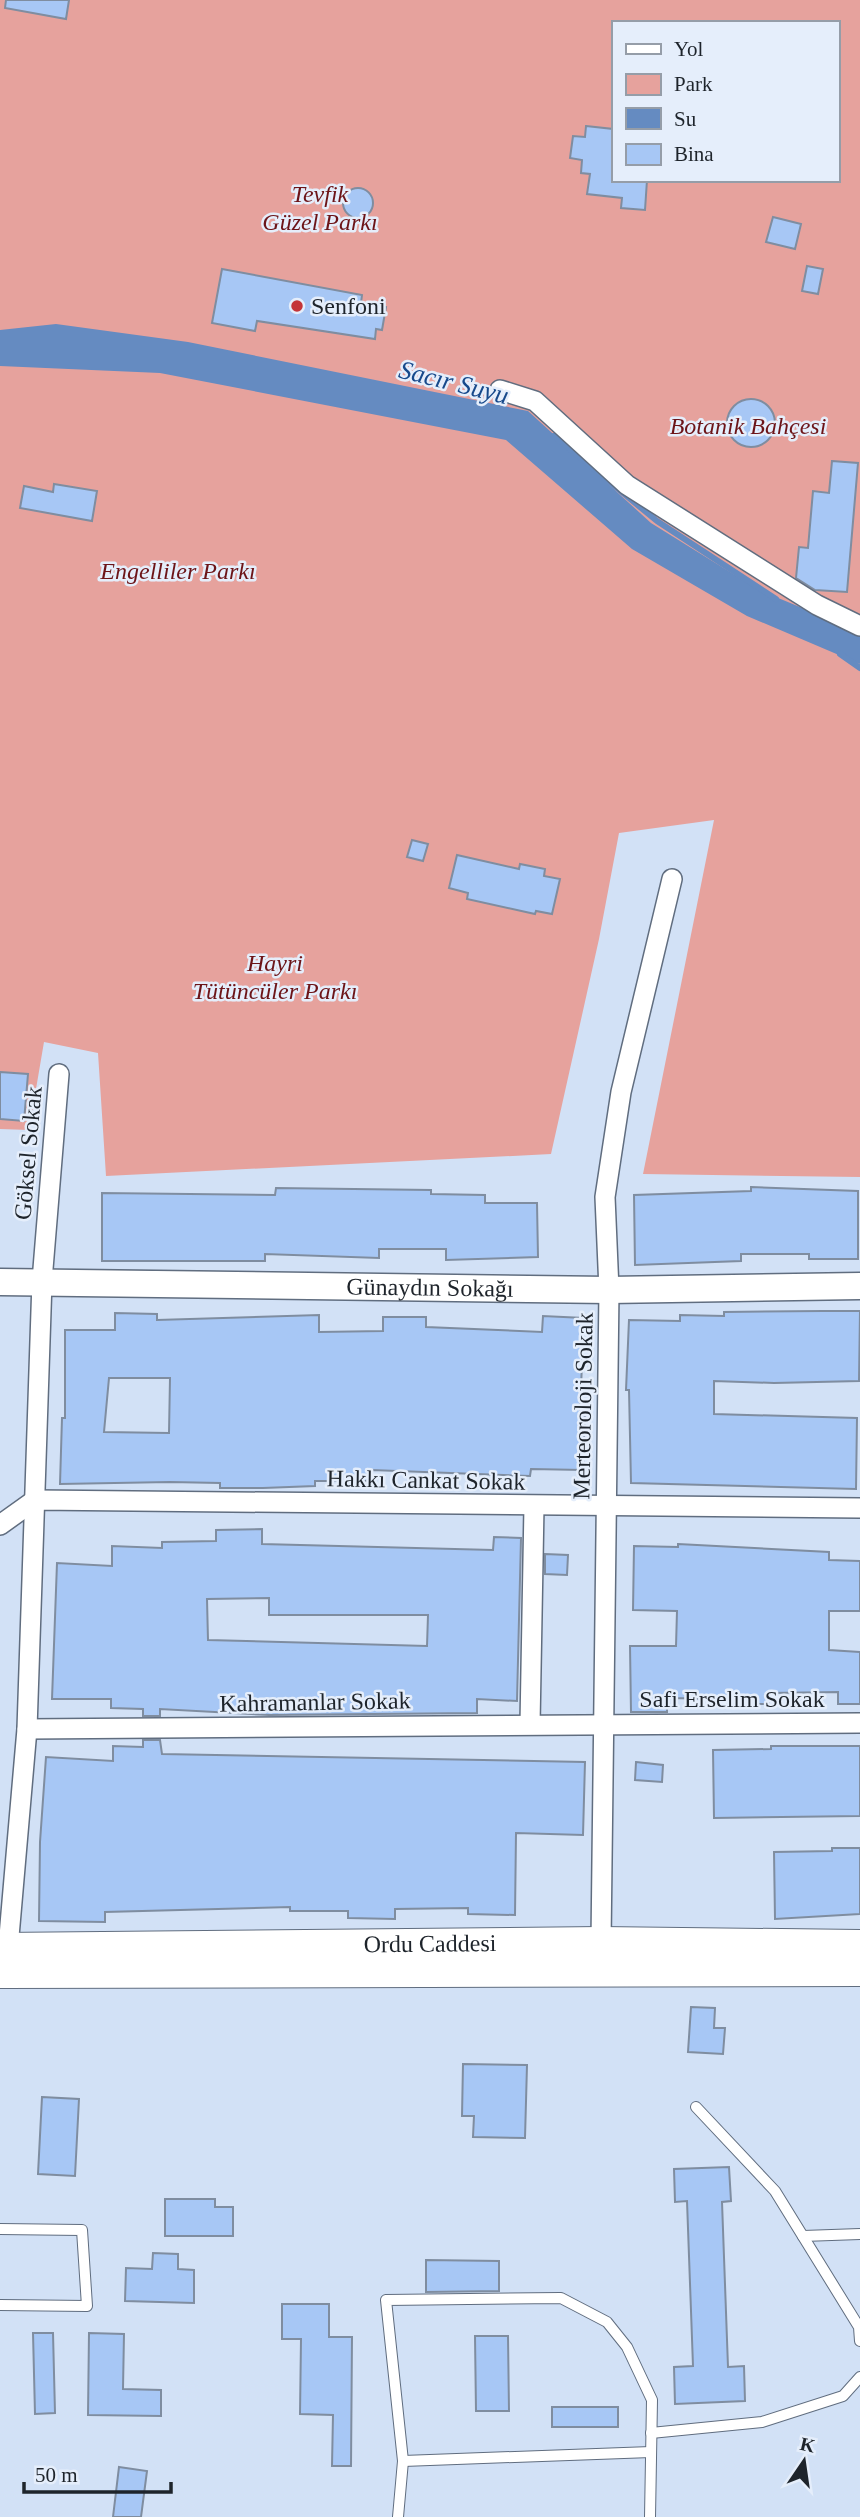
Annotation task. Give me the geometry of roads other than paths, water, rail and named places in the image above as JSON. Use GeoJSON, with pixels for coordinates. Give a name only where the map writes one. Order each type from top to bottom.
{"type":"FeatureCollection","features":[{"type":"Feature","properties":{"kind":"main road","name":"Ordu Caddesi"},"geometry":{"type":"LineString","coordinates":[[3,1956],[601,1942],[860,1945]]}},
{"type":"Feature","properties":{"kind":"main road","name":"Ordu Caddesi"},"geometry":{"type":"LineString","coordinates":[[3,1956],[860,1971]]}},
{"type":"Feature","properties":{"kind":"street"},"geometry":{"type":"LineString","coordinates":[[500,390],[536,401],[627,485],[817,606],[860,626]]}},
{"type":"Feature","properties":{"kind":"street","name":"Merteoroloji Sokak"},"geometry":{"type":"LineString","coordinates":[[601,1942],[609,1290],[605,1197],[619,1105],[672,879]]}},
{"type":"Feature","properties":{"kind":"street","name":"Göksel Sokak"},"geometry":{"type":"LineString","coordinates":[[3,1956],[27,1729],[42,1281],[59,1074]]}},
{"type":"Feature","properties":{"kind":"street","name":"Günaydın Sokağı"},"geometry":{"type":"LineString","coordinates":[[0,1282],[609,1290],[860,1286]]}},
{"type":"Feature","properties":{"kind":"street"},"geometry":{"type":"LineString","coordinates":[[0,1525],[35,1500]]}},
{"type":"Feature","properties":{"kind":"street","name":"Hakkı Cankat Sokak"},"geometry":{"type":"LineString","coordinates":[[35,1500],[860,1508]]}},
{"type":"Feature","properties":{"kind":"street"},"geometry":{"type":"LineString","coordinates":[[530,1724],[534,1506]]}},
{"type":"Feature","properties":{"kind":"street","name":"Safi Erselim Sokak"},"geometry":{"type":"LineString","coordinates":[[603,1724],[860,1723]]}},
{"type":"Feature","properties":{"kind":"street","name":"Kahramanlar Sokak"},"geometry":{"type":"LineString","coordinates":[[27,1729],[603,1724]]}},
{"type":"Feature","properties":{"kind":"lane"},"geometry":{"type":"LineString","coordinates":[[696,2107],[775,2192],[859,2327],[860,2341]]}},
{"type":"Feature","properties":{"kind":"lane"},"geometry":{"type":"LineString","coordinates":[[0,2229],[82,2230],[86,2306],[0,2305]]}},
{"type":"Feature","properties":{"kind":"lane"},"geometry":{"type":"LineString","coordinates":[[803,2236],[860,2234]]}},
{"type":"Feature","properties":{"kind":"lane"},"geometry":{"type":"LineString","coordinates":[[398,2517],[403,2461],[386,2300],[561,2298],[607,2322],[626,2347],[652,2400],[650,2517]]}},
{"type":"Feature","properties":{"kind":"lane"},"geometry":{"type":"LineString","coordinates":[[651,2433],[762,2422],[843,2396],[860,2377]]}},
{"type":"Feature","properties":{"kind":"lane"},"geometry":{"type":"LineString","coordinates":[[403,2461],[651,2452]]}},
{"type":"Feature","properties":{"kind":"water"},"geometry":{"type":"Polygon","coordinates":[[[56,324],[188,342],[528,411],[651,523],[759,590],[860,632],[860,664],[747,616],[632,549],[506,440],[160,373],[0,366],[0,330],[56,324]]]}},
{"type":"Feature","properties":{"kind":"waterway","name":"Sacır Suyu"},"geometry":{"type":"LineString","coordinates":[[554,436],[657,521],[776,599]]}},
{"type":"Feature","properties":{"kind":"waterway","name":"Sacır Suyu"},"geometry":{"type":"LineString","coordinates":[[840,654],[860,668]]}},
{"type":"Feature","properties":{"kind":"place","name":"Senfoni"},"geometry":{"type":"Point","coordinates":[297,306]}},
{"type":"Feature","properties":{"kind":"park label","name":"Tevfik Güzel Parkı"},"geometry":{"type":"Point","coordinates":[320,208]}},
{"type":"Feature","properties":{"kind":"park label","name":"Botanik Bahçesi"},"geometry":{"type":"Point","coordinates":[748,426]}},
{"type":"Feature","properties":{"kind":"park label","name":"Engelliler Parkı"},"geometry":{"type":"Point","coordinates":[178,571]}},
{"type":"Feature","properties":{"kind":"park label","name":"Hayri Tütüncüler Parkı"},"geometry":{"type":"Point","coordinates":[275,977]}}]}
